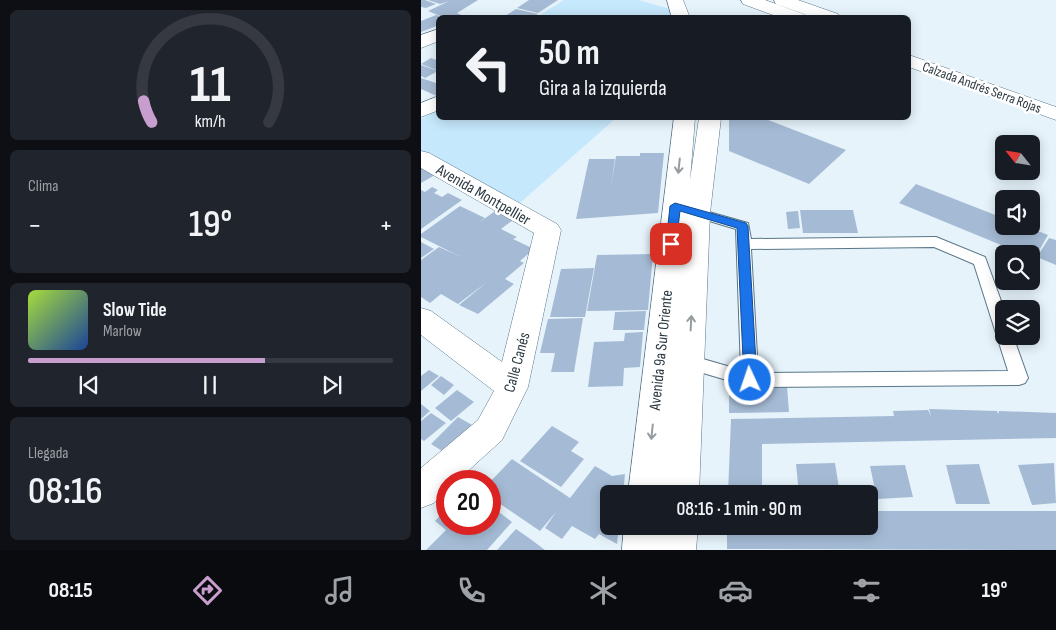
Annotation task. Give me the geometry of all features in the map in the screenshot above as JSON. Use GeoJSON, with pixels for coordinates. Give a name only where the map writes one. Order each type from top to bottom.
{"type":"FeatureCollection","features":[{"type":"Feature","properties":{"kind":"main road"},"geometry":{"type":"LineString","coordinates":[[675,0],[680,15]]}},
{"type":"Feature","properties":{"kind":"main road"},"geometry":{"type":"LineString","coordinates":[[749,0],[798,13]]}},
{"type":"Feature","properties":{"kind":"main road"},"geometry":{"type":"LineString","coordinates":[[421,42],[436,35]]}},
{"type":"Feature","properties":{"kind":"main road","name":"Calzada Andrés Serra Rojas"},"geometry":{"type":"LineString","coordinates":[[911,58],[1056,95]]}},
{"type":"Feature","properties":{"kind":"main road","name":"Calzada Andrés Serra Rojas"},"geometry":{"type":"LineString","coordinates":[[911,58],[1056,114]]}},
{"type":"Feature","properties":{"kind":"main road"},"geometry":{"type":"LineString","coordinates":[[421,111],[436,104]]}},
{"type":"Feature","properties":{"kind":"main road","name":"Avenida 9a Sur Oriente"},"geometry":{"type":"LineString","coordinates":[[682,485],[689,362],[684,120]]}},
{"type":"Feature","properties":{"kind":"main road","name":"Avenida 9a Sur Oriente"},"geometry":{"type":"LineString","coordinates":[[647,485],[686,210],[709,120]]}},
{"type":"Feature","properties":{"kind":"main road","name":"Avenida Montpellier"},"geometry":{"type":"LineString","coordinates":[[421,158],[548,230]]}},
{"type":"Feature","properties":{"kind":"main road","name":"Calle Canés"},"geometry":{"type":"LineString","coordinates":[[421,491],[490,430],[512,387],[548,230]]}},
{"type":"Feature","properties":{"kind":"main road"},"geometry":{"type":"LineString","coordinates":[[421,319],[512,387]]}},
{"type":"Feature","properties":{"kind":"main road"},"geometry":{"type":"LineString","coordinates":[[641,550],[642,535]]}},
{"type":"Feature","properties":{"kind":"main road"},"geometry":{"type":"LineString","coordinates":[[677,550],[678,535]]}},
{"type":"Feature","properties":{"kind":"lane"},"geometry":{"type":"LineString","coordinates":[[686,210],[743,226],[750,380]]}},
{"type":"Feature","properties":{"kind":"lane"},"geometry":{"type":"LineString","coordinates":[[743,244],[936,242],[979,261],[995,308]]}},
{"type":"Feature","properties":{"kind":"lane"},"geometry":{"type":"LineString","coordinates":[[689,362],[750,380],[1019,378],[1008,345]]}},
{"type":"Feature","properties":{"kind":"shaded area"},"geometry":{"type":"Polygon","coordinates":[[[564,0],[639,0],[670,9],[672,15],[540,15],[564,0]]]}},
{"type":"Feature","properties":{"kind":"shaded area"},"geometry":{"type":"Polygon","coordinates":[[[436,110],[436,120],[614,120],[512,210],[421,155],[421,119],[436,110]]]}},
{"type":"Feature","properties":{"kind":"building"},"geometry":{"type":"Polygon","coordinates":[[[421,0],[436,4],[426,8],[421,7],[421,0]]]}},
{"type":"Feature","properties":{"kind":"building"},"geometry":{"type":"Polygon","coordinates":[[[428,0],[478,0],[457,13],[461,15],[438,15],[428,11],[449,1],[440,4],[428,0]]]}},
{"type":"Feature","properties":{"kind":"building"},"geometry":{"type":"Polygon","coordinates":[[[529,0],[558,0],[538,13],[517,8],[529,0]]]}},
{"type":"Feature","properties":{"kind":"building"},"geometry":{"type":"Polygon","coordinates":[[[516,9],[538,14],[536,15],[507,15],[516,9]]]}},
{"type":"Feature","properties":{"kind":"building"},"geometry":{"type":"Polygon","coordinates":[[[436,15],[436,26],[421,32],[421,21],[436,15]]]}},
{"type":"Feature","properties":{"kind":"building"},"geometry":{"type":"Polygon","coordinates":[[[431,58],[436,60],[436,70],[421,64],[431,58]]]}},
{"type":"Feature","properties":{"kind":"building"},"geometry":{"type":"Polygon","coordinates":[[[421,65],[436,70],[425,78],[421,76],[421,65]]]}},
{"type":"Feature","properties":{"kind":"building"},"geometry":{"type":"Polygon","coordinates":[[[421,78],[436,83],[436,96],[421,89],[421,78]]]}},
{"type":"Feature","properties":{"kind":"building"},"geometry":{"type":"Polygon","coordinates":[[[729,120],[768,120],[846,150],[809,184],[729,151],[729,120]]]}},
{"type":"Feature","properties":{"kind":"building"},"geometry":{"type":"Polygon","coordinates":[[[640,153],[664,153],[658,213],[576,219],[589,159],[615,159],[611,187],[616,156],[640,156],[640,153]]]}},
{"type":"Feature","properties":{"kind":"building"},"geometry":{"type":"Polygon","coordinates":[[[421,168],[435,175],[421,183],[421,168]]]}},
{"type":"Feature","properties":{"kind":"building"},"geometry":{"type":"Polygon","coordinates":[[[916,184],[995,215],[995,235],[1040,235],[1040,232],[1048,235],[1040,249],[1040,245],[1001,245],[899,203],[916,184]]]}},
{"type":"Feature","properties":{"kind":"building"},"geometry":{"type":"Polygon","coordinates":[[[432,187],[438,190],[434,193],[442,197],[448,193],[462,200],[421,229],[421,190],[425,192],[432,187]]]}},
{"type":"Feature","properties":{"kind":"building"},"geometry":{"type":"Polygon","coordinates":[[[460,206],[485,218],[476,225],[495,211],[513,220],[501,229],[517,237],[513,239],[534,249],[520,261],[524,263],[505,279],[514,284],[478,314],[459,305],[487,282],[458,304],[441,294],[430,303],[421,297],[421,260],[439,247],[459,256],[421,237],[421,234],[460,206]]]}},
{"type":"Feature","properties":{"kind":"building"},"geometry":{"type":"Polygon","coordinates":[[[800,210],[853,210],[858,233],[803,233],[800,210]]]}},
{"type":"Feature","properties":{"kind":"building"},"geometry":{"type":"Polygon","coordinates":[[[798,211],[800,228],[788,229],[786,212],[798,211]]]}},
{"type":"Feature","properties":{"kind":"building"},"geometry":{"type":"Polygon","coordinates":[[[1049,238],[1056,240],[1056,265],[1040,258],[1040,252],[1049,238]]]}},
{"type":"Feature","properties":{"kind":"building"},"geometry":{"type":"Polygon","coordinates":[[[421,242],[434,249],[421,258],[421,242]]]}},
{"type":"Feature","properties":{"kind":"building"},"geometry":{"type":"Polygon","coordinates":[[[653,254],[648,310],[587,311],[597,255],[653,254]]]}},
{"type":"Feature","properties":{"kind":"building"},"geometry":{"type":"Polygon","coordinates":[[[594,268],[585,317],[550,317],[561,269],[594,268]]]}},
{"type":"Feature","properties":{"kind":"building"},"geometry":{"type":"Polygon","coordinates":[[[646,311],[644,330],[613,330],[615,312],[646,311]]]}},
{"type":"Feature","properties":{"kind":"building"},"geometry":{"type":"Polygon","coordinates":[[[583,318],[574,372],[551,372],[555,353],[540,353],[548,319],[583,318]]]}},
{"type":"Feature","properties":{"kind":"building"},"geometry":{"type":"Polygon","coordinates":[[[643,332],[640,367],[624,368],[623,386],[588,387],[594,342],[624,341],[625,333],[643,332]]]}},
{"type":"Feature","properties":{"kind":"building"},"geometry":{"type":"Polygon","coordinates":[[[429,370],[439,376],[421,391],[421,376],[429,370]]]}},
{"type":"Feature","properties":{"kind":"building"},"geometry":{"type":"Polygon","coordinates":[[[441,376],[454,385],[444,395],[431,385],[441,376]]]}},
{"type":"Feature","properties":{"kind":"building"},"geometry":{"type":"Polygon","coordinates":[[[787,387],[789,412],[729,413],[729,388],[787,387]]]}},
{"type":"Feature","properties":{"kind":"building"},"geometry":{"type":"Polygon","coordinates":[[[457,390],[474,402],[451,421],[435,408],[457,390]]]}},
{"type":"Feature","properties":{"kind":"building"},"geometry":{"type":"Polygon","coordinates":[[[421,404],[430,411],[421,419],[421,404]]]}},
{"type":"Feature","properties":{"kind":"building"},"geometry":{"type":"Polygon","coordinates":[[[929,409],[997,411],[998,414],[999,411],[1056,413],[1056,438],[762,444],[762,485],[728,485],[731,419],[894,416],[893,411],[928,410],[931,416],[929,409]]]}},
{"type":"Feature","properties":{"kind":"building"},"geometry":{"type":"Polygon","coordinates":[[[431,413],[446,423],[424,441],[421,439],[421,421],[431,413]]]}},
{"type":"Feature","properties":{"kind":"building"},"geometry":{"type":"Polygon","coordinates":[[[458,417],[474,426],[447,454],[431,444],[458,417]]]}},
{"type":"Feature","properties":{"kind":"building"},"geometry":{"type":"Polygon","coordinates":[[[552,426],[579,442],[571,451],[584,459],[561,487],[520,461],[552,426]]]}},
{"type":"Feature","properties":{"kind":"building"},"geometry":{"type":"Polygon","coordinates":[[[512,459],[570,498],[595,466],[612,476],[625,474],[624,485],[600,485],[600,535],[595,539],[572,526],[562,539],[545,528],[556,512],[540,531],[501,504],[501,470],[512,459]]]}},
{"type":"Feature","properties":{"kind":"building"},"geometry":{"type":"Polygon","coordinates":[[[835,463],[839,485],[798,485],[796,464],[835,463]]]}},
{"type":"Feature","properties":{"kind":"building"},"geometry":{"type":"Polygon","coordinates":[[[1054,463],[1056,503],[1032,505],[1018,465],[1054,463]]]}},
{"type":"Feature","properties":{"kind":"building"},"geometry":{"type":"Polygon","coordinates":[[[979,464],[990,504],[956,504],[946,465],[979,464]]]}},
{"type":"Feature","properties":{"kind":"building"},"geometry":{"type":"Polygon","coordinates":[[[905,465],[913,497],[878,499],[878,485],[874,485],[870,466],[905,465]]]}},
{"type":"Feature","properties":{"kind":"building"},"geometry":{"type":"Polygon","coordinates":[[[878,511],[1056,511],[1056,550],[727,549],[727,535],[878,535],[878,511]]]}},
{"type":"Feature","properties":{"kind":"building"},"geometry":{"type":"Polygon","coordinates":[[[501,514],[512,522],[501,534],[501,514]]]}},
{"type":"Feature","properties":{"kind":"building"},"geometry":{"type":"Polygon","coordinates":[[[516,529],[529,538],[545,550],[497,550],[516,529]]]}},
{"type":"Feature","properties":{"kind":"building"},"geometry":{"type":"Polygon","coordinates":[[[441,535],[500,535],[487,550],[426,550],[441,535]]]}},
{"type":"Feature","properties":{"kind":"building"},"geometry":{"type":"Polygon","coordinates":[[[601,535],[618,535],[617,544],[601,535]]]}},
{"type":"Feature","properties":{"kind":"route"},"geometry":{"type":"LineString","coordinates":[[671,244],[675,206],[743,226],[750,380]]}}]}
